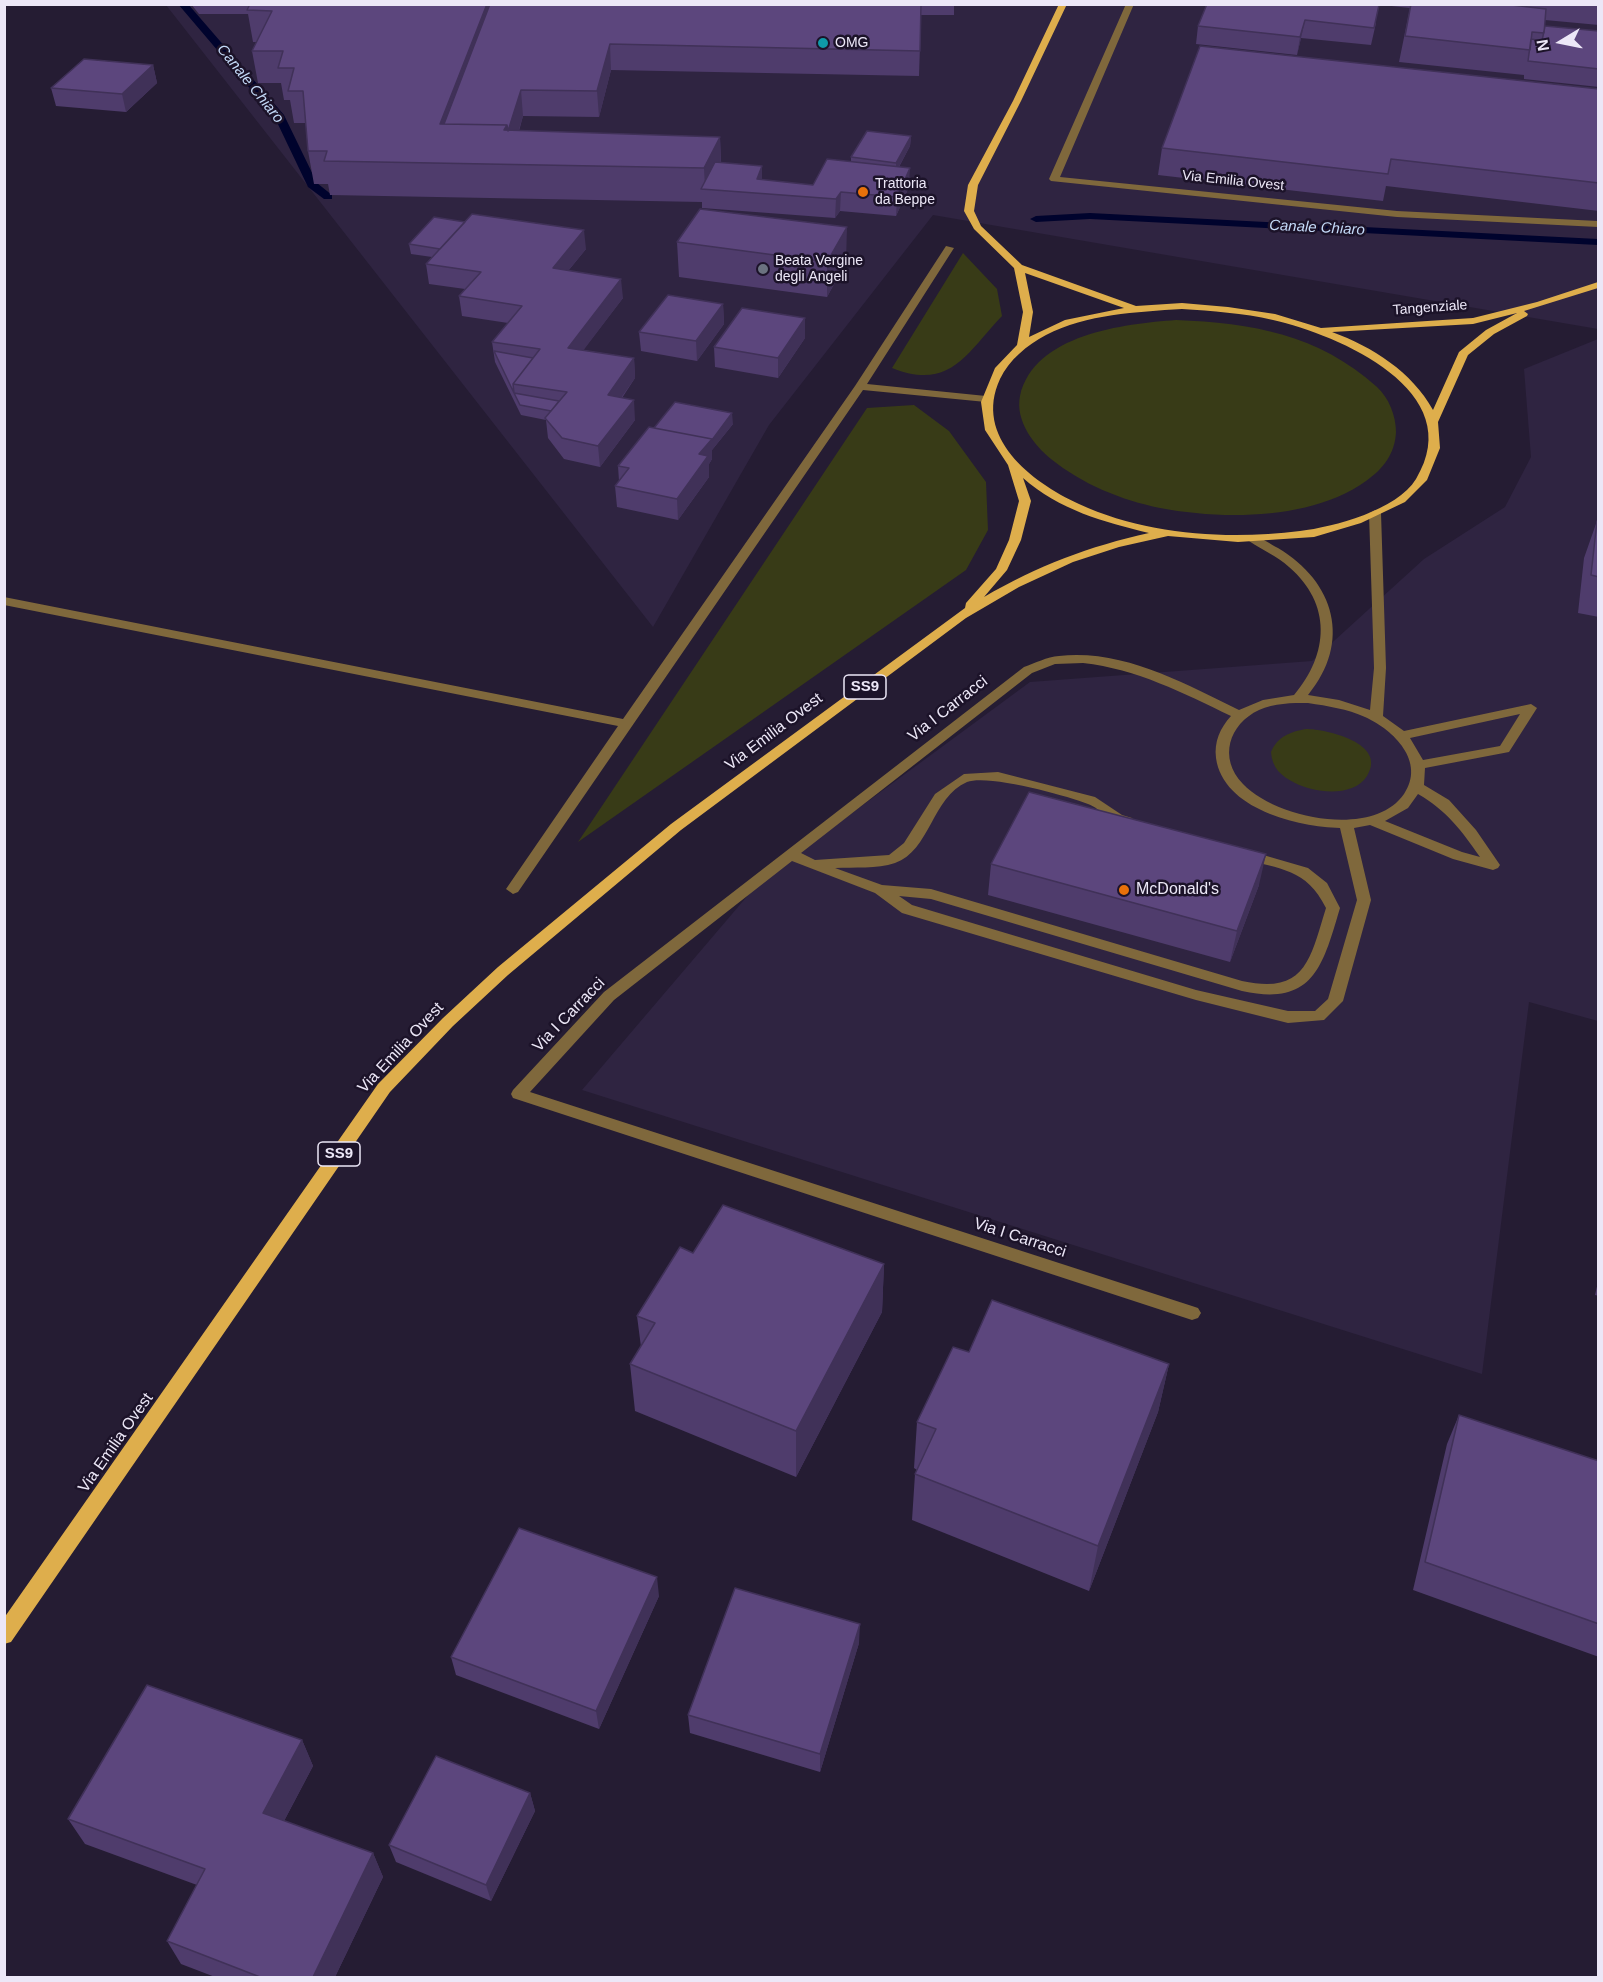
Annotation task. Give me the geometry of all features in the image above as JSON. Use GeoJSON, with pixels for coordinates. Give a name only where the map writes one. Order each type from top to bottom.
{"type":"FeatureCollection","features":[{"type":"Feature","properties":{"kind":"main road"},"geometry":{"type":"LineString","coordinates":[[1063,4],[1017,101],[973,185],[969,211],[977,228],[1019,267],[1068,287],[1136,308]]}},
{"type":"Feature","properties":{"kind":"main road"},"geometry":{"type":"LineString","coordinates":[[1019,267],[1028,312],[1022,346]]}},
{"type":"Feature","properties":{"kind":"main road","name":"Tangenziale"},"geometry":{"type":"LineString","coordinates":[[1319,329],[1473,321],[1541,304],[1599,285]]}},
{"type":"Feature","properties":{"kind":"main road","name":"Tangenziale"},"geometry":{"type":"LineString","coordinates":[[1434,420],[1463,354],[1490,332],[1541,304]]}},
{"type":"Feature","properties":{"kind":"main road"},"geometry":{"type":"LineString","coordinates":[[1182,306],[1228,309],[1275,317],[1319,329],[1360,347],[1394,368],[1419,393],[1434,420],[1435,452],[1419,483],[1386,509],[1338,528],[1284,538],[1226,540],[1167,533],[1128,525],[1061,498],[1034,482],[1012,464],[996,442],[987,421],[986,399],[992,380],[1004,362],[1022,346],[1072,321],[1136,308],[1182,306]]}},
{"type":"Feature","properties":{"kind":"main road","name":"Via Emilia Ovest"},"geometry":{"type":"LineString","coordinates":[[962,615],[1001,570],[1015,540],[1025,501],[1012,464]]}},
{"type":"Feature","properties":{"kind":"main road","name":"Via Emilia Ovest"},"geometry":{"type":"LineString","coordinates":[[4,1635],[384,1088],[448,1022],[503,971],[676,827],[962,615],[1015,584],[1069,559],[1116,544],[1167,533]]}},
{"type":"Feature","properties":{"kind":"street","name":"Via Emilia Ovest"},"geometry":{"type":"LineString","coordinates":[[1130,4],[1054,179],[1397,214],[1599,224]]}},
{"type":"Feature","properties":{"kind":"street"},"geometry":{"type":"LineString","coordinates":[[513,889],[860,386],[949,248]]}},
{"type":"Feature","properties":{"kind":"street"},"geometry":{"type":"LineString","coordinates":[[860,386],[986,399]]}},
{"type":"Feature","properties":{"kind":"street"},"geometry":{"type":"LineString","coordinates":[[1375,513],[1380,668],[1376,718]]}},
{"type":"Feature","properties":{"kind":"street"},"geometry":{"type":"LineString","coordinates":[[1253,539],[1296,566],[1318,594],[1329,623],[1326,655],[1312,684],[1298,699]]}},
{"type":"Feature","properties":{"kind":"street"},"geometry":{"type":"LineString","coordinates":[[4,602],[322,662],[627,724]]}},
{"type":"Feature","properties":{"kind":"street","name":"Via I Carracci"},"geometry":{"type":"LineString","coordinates":[[1192,1313],[519,1094],[609,996],[1028,670],[1057,660],[1099,659],[1134,667],[1241,716]]}},
{"type":"Feature","properties":{"kind":"street"},"geometry":{"type":"LineString","coordinates":[[1279,700],[1338,702],[1376,718],[1391,726],[1409,744],[1419,765],[1417,787],[1403,805],[1370,820],[1346,824],[1310,822],[1276,812],[1247,796],[1228,775],[1220,755],[1223,736],[1234,720],[1262,705],[1279,700]]}},
{"type":"Feature","properties":{"kind":"street"},"geometry":{"type":"LineString","coordinates":[[1401,736],[1531,708],[1504,749],[1419,765]]}},
{"type":"Feature","properties":{"kind":"street"},"geometry":{"type":"LineString","coordinates":[[813,865],[892,859],[909,846],[940,797],[964,778],[998,776],[1095,801],[1118,818],[1139,825]]}},
{"type":"Feature","properties":{"kind":"street"},"geometry":{"type":"LineString","coordinates":[[1370,820],[1458,856],[1493,866],[1471,833],[1444,803],[1417,787]]}},
{"type":"Feature","properties":{"kind":"street"},"geometry":{"type":"LineString","coordinates":[[791,854],[813,865],[880,890],[907,909],[1196,995],[1288,1017],[1319,1016],[1335,1002],[1364,900],[1346,824]]}},
{"type":"Feature","properties":{"kind":"street"},"geometry":{"type":"LineString","coordinates":[[880,890],[931,894],[1242,986],[1274,990],[1301,981],[1311,971],[1332,908],[1322,886],[1303,871],[1227,849]]}},
{"type":"Feature","properties":{"kind":"shaded area"},"geometry":{"type":"Polygon","coordinates":[[[166,5],[1598,5],[1598,329],[933,215],[769,425],[653,627],[166,5]]]}},
{"type":"Feature","properties":{"kind":"shaded area"},"geometry":{"type":"Polygon","coordinates":[[[1598,339],[1598,1021],[1529,1002],[1482,1374],[582,1090],[761,880],[1030,682],[1312,661],[1424,559],[1505,507],[1531,457],[1524,369],[1598,339]]]}},
{"type":"Feature","properties":{"kind":"green space"},"geometry":{"type":"Polygon","coordinates":[[[963,253],[997,289],[1002,316],[967,355],[943,372],[929,375],[912,374],[892,368],[963,253]]]}},
{"type":"Feature","properties":{"kind":"green space"},"geometry":{"type":"Polygon","coordinates":[[[1176,320],[1231,324],[1283,335],[1308,343],[1355,369],[1381,391],[1388,402],[1396,426],[1391,454],[1378,471],[1366,481],[1344,494],[1320,503],[1266,514],[1211,514],[1160,508],[1103,490],[1063,468],[1032,440],[1020,414],[1020,396],[1029,375],[1043,359],[1062,346],[1107,329],[1176,320]]]}},
{"type":"Feature","properties":{"kind":"green space"},"geometry":{"type":"Polygon","coordinates":[[[914,405],[949,431],[986,482],[988,530],[966,570],[578,842],[867,408],[914,405]]]}},
{"type":"Feature","properties":{"kind":"green space"},"geometry":{"type":"Polygon","coordinates":[[[1306,729],[1340,735],[1362,747],[1369,755],[1371,765],[1367,776],[1361,783],[1343,791],[1322,791],[1295,783],[1278,771],[1271,752],[1277,742],[1285,736],[1306,729]]]}},
{"type":"Feature","properties":{"kind":"building"},"geometry":{"type":"Polygon","coordinates":[[[250,4],[487,4],[440,124],[507,125],[504,130],[720,137],[704,168],[324,161],[327,151],[308,151],[303,91],[288,91],[294,68],[278,68],[283,51],[252,51],[272,11],[247,10],[250,4]]]}},
{"type":"Feature","properties":{"kind":"building"},"geometry":{"type":"Polygon","coordinates":[[[490,4],[921,4],[920,51],[610,44],[597,91],[521,90],[508,131],[507,125],[444,124],[490,4]]]}},
{"type":"Feature","properties":{"kind":"building"},"geometry":{"type":"Polygon","coordinates":[[[1207,4],[1379,5],[1374,28],[1305,20],[1300,37],[1198,26],[1207,4]]]}},
{"type":"Feature","properties":{"kind":"building"},"geometry":{"type":"Polygon","coordinates":[[[1411,4],[1503,4],[1546,9],[1544,33],[1532,32],[1530,50],[1405,36],[1411,4]]]}},
{"type":"Feature","properties":{"kind":"building"},"geometry":{"type":"Polygon","coordinates":[[[1545,26],[1599,31],[1599,69],[1528,61],[1531,39],[1542,41],[1545,26]]]}},
{"type":"Feature","properties":{"kind":"building"},"geometry":{"type":"Polygon","coordinates":[[[1200,46],[1599,89],[1599,183],[1391,159],[1388,174],[1162,148],[1200,46]]]}},
{"type":"Feature","properties":{"kind":"building"},"geometry":{"type":"Polygon","coordinates":[[[84,59],[153,65],[122,94],[51,88],[84,59]]]}},
{"type":"Feature","properties":{"kind":"building"},"geometry":{"type":"Polygon","coordinates":[[[867,131],[911,136],[896,163],[851,157],[867,131]]]}},
{"type":"Feature","properties":{"kind":"building"},"geometry":{"type":"Polygon","coordinates":[[[827,159],[910,168],[897,197],[841,192],[836,199],[701,189],[715,162],[762,166],[757,179],[813,185],[827,159]]]}},
{"type":"Feature","properties":{"kind":"building"},"geometry":{"type":"Polygon","coordinates":[[[700,209],[847,227],[827,262],[677,242],[700,209]]]}},
{"type":"Feature","properties":{"kind":"building"},"geometry":{"type":"Polygon","coordinates":[[[472,214],[584,230],[553,268],[621,279],[568,348],[634,358],[608,395],[634,400],[598,446],[562,438],[545,418],[567,392],[513,384],[540,349],[492,342],[522,306],[459,296],[481,272],[426,264],[472,214]]]}},
{"type":"Feature","properties":{"kind":"building"},"geometry":{"type":"Polygon","coordinates":[[[434,217],[465,222],[440,249],[409,244],[434,217]]]}},
{"type":"Feature","properties":{"kind":"building"},"geometry":{"type":"Polygon","coordinates":[[[668,295],[723,304],[696,341],[639,332],[668,295]]]}},
{"type":"Feature","properties":{"kind":"building"},"geometry":{"type":"Polygon","coordinates":[[[742,308],[805,318],[778,358],[714,347],[742,308]]]}},
{"type":"Feature","properties":{"kind":"building"},"geometry":{"type":"Polygon","coordinates":[[[494,351],[533,358],[513,384],[514,393],[494,351]]]}},
{"type":"Feature","properties":{"kind":"building"},"geometry":{"type":"Polygon","coordinates":[[[514,393],[559,401],[551,411],[520,405],[514,393]]]}},
{"type":"Feature","properties":{"kind":"building"},"geometry":{"type":"Polygon","coordinates":[[[675,402],[732,413],[712,440],[654,428],[675,402]]]}},
{"type":"Feature","properties":{"kind":"building"},"geometry":{"type":"Polygon","coordinates":[[[649,427],[712,439],[699,454],[708,456],[677,499],[615,486],[629,468],[618,466],[649,427]]]}},
{"type":"Feature","properties":{"kind":"building"},"geometry":{"type":"Polygon","coordinates":[[[1597,521],[1599,521],[1599,577],[1591,575],[1597,521]]]}},
{"type":"Feature","properties":{"kind":"building"},"geometry":{"type":"Polygon","coordinates":[[[1029,792],[1266,854],[1237,931],[991,864],[1029,792]]]}},
{"type":"Feature","properties":{"kind":"building"},"geometry":{"type":"Polygon","coordinates":[[[723,1205],[884,1264],[796,1431],[630,1364],[655,1323],[637,1316],[680,1247],[693,1253],[723,1205]]]}},
{"type":"Feature","properties":{"kind":"building"},"geometry":{"type":"Polygon","coordinates":[[[992,1300],[1169,1364],[1098,1546],[915,1474],[936,1429],[917,1422],[953,1347],[969,1352],[992,1300]]]}},
{"type":"Feature","properties":{"kind":"building"},"geometry":{"type":"Polygon","coordinates":[[[1459,1415],[1599,1461],[1599,1624],[1425,1562],[1459,1415]]]}},
{"type":"Feature","properties":{"kind":"building"},"geometry":{"type":"Polygon","coordinates":[[[519,1528],[657,1577],[596,1711],[451,1657],[519,1528]]]}},
{"type":"Feature","properties":{"kind":"building"},"geometry":{"type":"Polygon","coordinates":[[[735,1588],[860,1624],[820,1754],[688,1715],[735,1588]]]}},
{"type":"Feature","properties":{"kind":"building"},"geometry":{"type":"Polygon","coordinates":[[[147,1685],[302,1740],[263,1813],[373,1853],[313,1977],[260,1977],[167,1941],[205,1869],[68,1819],[147,1685]]]}},
{"type":"Feature","properties":{"kind":"building"},"geometry":{"type":"Polygon","coordinates":[[[436,1756],[530,1793],[486,1885],[389,1845],[436,1756]]]}},
{"type":"Feature","properties":{"kind":"waterway","name":"Canale Chiaro"},"geometry":{"type":"LineString","coordinates":[[182,4],[280,117],[312,185],[328,197]]}},
{"type":"Feature","properties":{"kind":"waterway","name":"Canale Chiaro"},"geometry":{"type":"LineString","coordinates":[[1036,219],[1090,216],[1598,242]]}},
{"type":"Feature","properties":{"kind":"place","name":"OMG"},"geometry":{"type":"Point","coordinates":[823,43]}},
{"type":"Feature","properties":{"kind":"place","name":"Trattoria da Beppe"},"geometry":{"type":"Point","coordinates":[863,192]}},
{"type":"Feature","properties":{"kind":"place","name":"Beata Vergine degli Angeli"},"geometry":{"type":"Point","coordinates":[763,269]}},
{"type":"Feature","properties":{"kind":"place","name":"McDonald's"},"geometry":{"type":"Point","coordinates":[1124,890]}}]}
